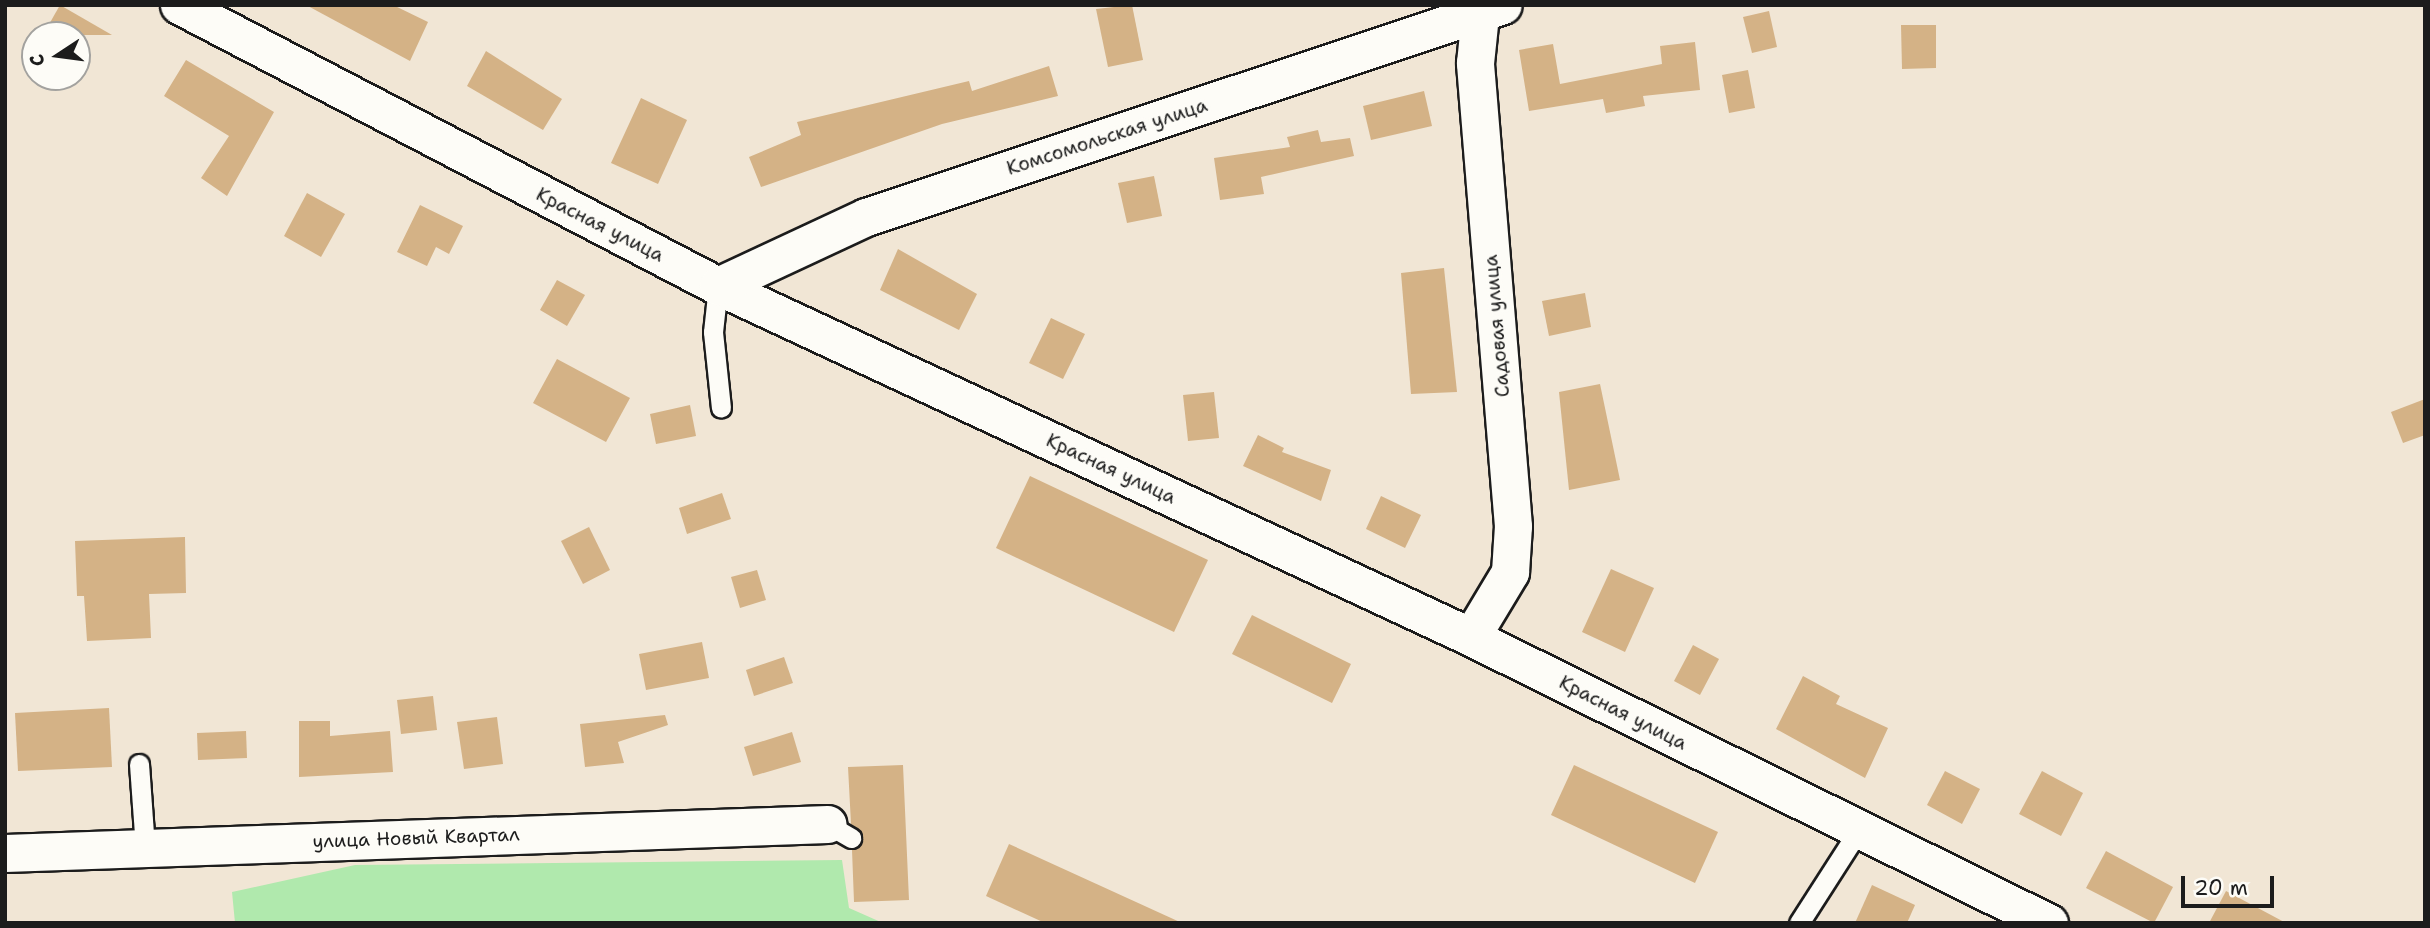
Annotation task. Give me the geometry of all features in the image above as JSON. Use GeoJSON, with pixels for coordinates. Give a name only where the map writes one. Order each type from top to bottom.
{"type":"FeatureCollection","features":[{"type":"Feature","properties":{"kind":"street","name":"Красная улица"},"geometry":{"type":"LineString","coordinates":[[179,5],[718,286],[1471,637],[1858,831],[2049,923]]}},
{"type":"Feature","properties":{"kind":"street","name":"Комсомольская улица"},"geometry":{"type":"LineString","coordinates":[[718,286],[866,217],[1488,7]]}},
{"type":"Feature","properties":{"kind":"street","name":"Садовая улица"},"geometry":{"type":"LineString","coordinates":[[1471,637],[1510,572],[1513,526],[1475,63],[1488,7]]}},
{"type":"Feature","properties":{"kind":"street","name":"улица Новый Квартал"},"geometry":{"type":"LineString","coordinates":[[5,853],[839,831]]}},
{"type":"Feature","properties":{"kind":"lane"},"geometry":{"type":"LineString","coordinates":[[718,286],[713,332],[721,408]]}},
{"type":"Feature","properties":{"kind":"lane"},"geometry":{"type":"LineString","coordinates":[[139,764],[145,848]]}},
{"type":"Feature","properties":{"kind":"lane"},"geometry":{"type":"LineString","coordinates":[[1799,923],[1858,831]]}},
{"type":"Feature","properties":{"kind":"green space"},"geometry":{"type":"Polygon","coordinates":[[[842,860],[849,908],[883,923],[235,923],[232,892],[355,865],[842,860]]]}},
{"type":"Feature","properties":{"kind":"building"},"geometry":{"type":"Polygon","coordinates":[[[60,5],[88,21],[51,21],[60,5]]]}},
{"type":"Feature","properties":{"kind":"building"},"geometry":{"type":"Polygon","coordinates":[[[306,5],[393,5],[428,22],[410,61],[306,5]]]}},
{"type":"Feature","properties":{"kind":"building"},"geometry":{"type":"Polygon","coordinates":[[[1132,5],[1143,60],[1108,67],[1096,9],[1132,5]]]}},
{"type":"Feature","properties":{"kind":"building"},"geometry":{"type":"Polygon","coordinates":[[[1769,11],[1777,47],[1752,53],[1743,17],[1769,11]]]}},
{"type":"Feature","properties":{"kind":"building"},"geometry":{"type":"Polygon","coordinates":[[[91,23],[112,35],[91,35],[91,23]]]}},
{"type":"Feature","properties":{"kind":"building"},"geometry":{"type":"Polygon","coordinates":[[[1901,25],[1936,25],[1936,68],[1902,69],[1901,25]]]}},
{"type":"Feature","properties":{"kind":"building"},"geometry":{"type":"Polygon","coordinates":[[[1695,42],[1700,90],[1643,96],[1645,106],[1606,113],[1603,99],[1529,111],[1519,50],[1553,44],[1560,84],[1662,64],[1660,46],[1695,42]]]}},
{"type":"Feature","properties":{"kind":"building"},"geometry":{"type":"Polygon","coordinates":[[[486,51],[562,99],[543,130],[467,86],[486,51]]]}},
{"type":"Feature","properties":{"kind":"building"},"geometry":{"type":"Polygon","coordinates":[[[186,60],[274,112],[227,196],[201,178],[229,136],[164,96],[186,60]]]}},
{"type":"Feature","properties":{"kind":"building"},"geometry":{"type":"Polygon","coordinates":[[[1049,66],[1058,96],[942,124],[761,187],[749,157],[801,135],[797,122],[969,81],[972,91],[1049,66]]]}},
{"type":"Feature","properties":{"kind":"building"},"geometry":{"type":"Polygon","coordinates":[[[1748,70],[1755,108],[1729,113],[1722,75],[1748,70]]]}},
{"type":"Feature","properties":{"kind":"building"},"geometry":{"type":"Polygon","coordinates":[[[1424,91],[1432,126],[1371,140],[1363,106],[1424,91]]]}},
{"type":"Feature","properties":{"kind":"building"},"geometry":{"type":"Polygon","coordinates":[[[641,98],[687,120],[658,184],[611,163],[641,98]]]}},
{"type":"Feature","properties":{"kind":"building"},"geometry":{"type":"Polygon","coordinates":[[[1318,130],[1321,142],[1350,138],[1354,156],[1261,177],[1264,194],[1220,200],[1214,158],[1290,147],[1287,137],[1318,130]]]}},
{"type":"Feature","properties":{"kind":"building"},"geometry":{"type":"Polygon","coordinates":[[[1154,176],[1162,216],[1127,223],[1118,183],[1154,176]]]}},
{"type":"Feature","properties":{"kind":"building"},"geometry":{"type":"Polygon","coordinates":[[[307,193],[345,214],[321,257],[284,236],[307,193]]]}},
{"type":"Feature","properties":{"kind":"building"},"geometry":{"type":"Polygon","coordinates":[[[420,205],[463,226],[449,254],[436,247],[427,266],[397,252],[420,205]]]}},
{"type":"Feature","properties":{"kind":"building"},"geometry":{"type":"Polygon","coordinates":[[[898,249],[977,294],[959,330],[880,290],[898,249]]]}},
{"type":"Feature","properties":{"kind":"building"},"geometry":{"type":"Polygon","coordinates":[[[1444,268],[1457,392],[1411,394],[1401,273],[1444,268]]]}},
{"type":"Feature","properties":{"kind":"building"},"geometry":{"type":"Polygon","coordinates":[[[557,280],[585,295],[567,326],[540,310],[557,280]]]}},
{"type":"Feature","properties":{"kind":"building"},"geometry":{"type":"Polygon","coordinates":[[[1585,293],[1591,327],[1549,336],[1542,301],[1585,293]]]}},
{"type":"Feature","properties":{"kind":"building"},"geometry":{"type":"Polygon","coordinates":[[[1051,318],[1085,334],[1063,379],[1029,363],[1051,318]]]}},
{"type":"Feature","properties":{"kind":"building"},"geometry":{"type":"Polygon","coordinates":[[[557,359],[630,398],[606,442],[533,403],[557,359]]]}},
{"type":"Feature","properties":{"kind":"building"},"geometry":{"type":"Polygon","coordinates":[[[1600,384],[1620,480],[1569,490],[1559,392],[1600,384]]]}},
{"type":"Feature","properties":{"kind":"building"},"geometry":{"type":"Polygon","coordinates":[[[1214,392],[1219,438],[1188,441],[1183,395],[1214,392]]]}},
{"type":"Feature","properties":{"kind":"building"},"geometry":{"type":"Polygon","coordinates":[[[2425,399],[2425,435],[2403,443],[2391,412],[2425,399]]]}},
{"type":"Feature","properties":{"kind":"building"},"geometry":{"type":"Polygon","coordinates":[[[690,405],[696,436],[656,444],[650,414],[690,405]]]}},
{"type":"Feature","properties":{"kind":"building"},"geometry":{"type":"Polygon","coordinates":[[[1258,435],[1284,448],[1282,452],[1331,470],[1321,501],[1243,466],[1258,435]]]}},
{"type":"Feature","properties":{"kind":"building"},"geometry":{"type":"Polygon","coordinates":[[[1030,476],[1208,560],[1174,632],[996,548],[1030,476]]]}},
{"type":"Feature","properties":{"kind":"building"},"geometry":{"type":"Polygon","coordinates":[[[722,493],[731,519],[687,534],[679,508],[722,493]]]}},
{"type":"Feature","properties":{"kind":"building"},"geometry":{"type":"Polygon","coordinates":[[[1381,496],[1421,515],[1405,548],[1366,529],[1381,496]]]}},
{"type":"Feature","properties":{"kind":"building"},"geometry":{"type":"Polygon","coordinates":[[[589,527],[610,570],[583,584],[561,541],[589,527]]]}},
{"type":"Feature","properties":{"kind":"building"},"geometry":{"type":"Polygon","coordinates":[[[185,537],[186,593],[149,594],[151,638],[87,641],[84,596],[77,596],[75,541],[185,537]]]}},
{"type":"Feature","properties":{"kind":"building"},"geometry":{"type":"Polygon","coordinates":[[[1611,569],[1654,588],[1625,652],[1582,632],[1611,569]]]}},
{"type":"Feature","properties":{"kind":"building"},"geometry":{"type":"Polygon","coordinates":[[[757,570],[766,600],[740,608],[731,577],[757,570]]]}},
{"type":"Feature","properties":{"kind":"building"},"geometry":{"type":"Polygon","coordinates":[[[1252,615],[1351,664],[1332,703],[1232,654],[1252,615]]]}},
{"type":"Feature","properties":{"kind":"building"},"geometry":{"type":"Polygon","coordinates":[[[702,642],[709,678],[646,690],[639,654],[702,642]]]}},
{"type":"Feature","properties":{"kind":"building"},"geometry":{"type":"Polygon","coordinates":[[[1693,645],[1719,659],[1700,695],[1674,681],[1693,645]]]}},
{"type":"Feature","properties":{"kind":"building"},"geometry":{"type":"Polygon","coordinates":[[[784,657],[793,683],[754,696],[746,670],[784,657]]]}},
{"type":"Feature","properties":{"kind":"building"},"geometry":{"type":"Polygon","coordinates":[[[1803,676],[1840,696],[1836,704],[1888,728],[1865,778],[1776,729],[1803,676]]]}},
{"type":"Feature","properties":{"kind":"building"},"geometry":{"type":"Polygon","coordinates":[[[433,696],[437,730],[401,734],[397,700],[433,696]]]}},
{"type":"Feature","properties":{"kind":"building"},"geometry":{"type":"Polygon","coordinates":[[[109,708],[112,767],[18,771],[15,713],[109,708]]]}},
{"type":"Feature","properties":{"kind":"building"},"geometry":{"type":"Polygon","coordinates":[[[665,715],[668,725],[618,742],[624,763],[585,767],[580,724],[665,715]]]}},
{"type":"Feature","properties":{"kind":"building"},"geometry":{"type":"Polygon","coordinates":[[[497,717],[503,764],[464,769],[457,722],[497,717]]]}},
{"type":"Feature","properties":{"kind":"building"},"geometry":{"type":"Polygon","coordinates":[[[299,721],[330,721],[330,736],[390,731],[393,772],[299,777],[299,721]]]}},
{"type":"Feature","properties":{"kind":"building"},"geometry":{"type":"Polygon","coordinates":[[[246,731],[247,758],[198,760],[197,733],[246,731]]]}},
{"type":"Feature","properties":{"kind":"building"},"geometry":{"type":"Polygon","coordinates":[[[792,732],[801,762],[753,776],[744,747],[792,732]]]}},
{"type":"Feature","properties":{"kind":"building"},"geometry":{"type":"Polygon","coordinates":[[[903,765],[909,900],[854,902],[852,850],[863,837],[851,824],[848,767],[903,765]]]}},
{"type":"Feature","properties":{"kind":"building"},"geometry":{"type":"Polygon","coordinates":[[[1574,765],[1718,832],[1695,883],[1551,815],[1574,765]]]}},
{"type":"Feature","properties":{"kind":"building"},"geometry":{"type":"Polygon","coordinates":[[[1945,771],[1980,789],[1962,824],[1927,805],[1945,771]]]}},
{"type":"Feature","properties":{"kind":"building"},"geometry":{"type":"Polygon","coordinates":[[[2042,771],[2083,793],[2061,836],[2019,814],[2042,771]]]}},
{"type":"Feature","properties":{"kind":"building"},"geometry":{"type":"Polygon","coordinates":[[[1009,844],[1182,923],[1045,923],[986,896],[1009,844]]]}},
{"type":"Feature","properties":{"kind":"building"},"geometry":{"type":"Polygon","coordinates":[[[2106,851],[2173,887],[2154,923],[2086,888],[2106,851]]]}},
{"type":"Feature","properties":{"kind":"building"},"geometry":{"type":"Polygon","coordinates":[[[1872,885],[1915,905],[1907,923],[1855,923],[1872,885]]]}},
{"type":"Feature","properties":{"kind":"building"},"geometry":{"type":"Polygon","coordinates":[[[2226,891],[2286,923],[2209,923],[2226,891]]]}}]}
